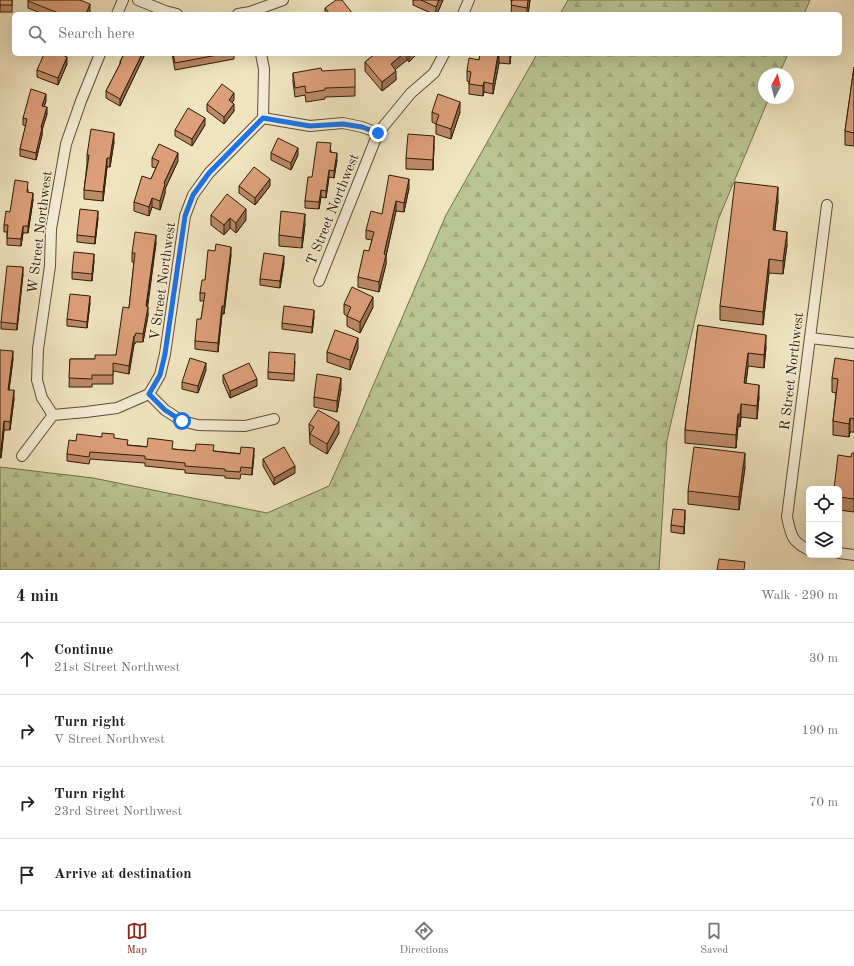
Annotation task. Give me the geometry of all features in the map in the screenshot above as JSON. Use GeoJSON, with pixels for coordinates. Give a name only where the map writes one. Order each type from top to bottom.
{"type":"FeatureCollection","features":[{"type":"Feature","properties":{"kind":"street"},"geometry":{"type":"LineString","coordinates":[[118,12],[123,0]]}},
{"type":"Feature","properties":{"kind":"street"},"geometry":{"type":"LineString","coordinates":[[138,0],[169,12]]}},
{"type":"Feature","properties":{"kind":"street"},"geometry":{"type":"LineString","coordinates":[[253,12],[283,0]]}},
{"type":"Feature","properties":{"kind":"street"},"geometry":{"type":"LineString","coordinates":[[464,12],[469,0]]}},
{"type":"Feature","properties":{"kind":"street","name":"W Street Northwest"},"geometry":{"type":"LineString","coordinates":[[53,415],[42,398],[37,380],[38,349],[50,266],[51,229],[66,144],[99,56]]}},
{"type":"Feature","properties":{"kind":"street"},"geometry":{"type":"LineString","coordinates":[[261,56],[264,69],[263,118],[310,126],[343,124],[362,127],[378,133]]}},
{"type":"Feature","properties":{"kind":"street","name":"T Street Northwest"},"geometry":{"type":"LineString","coordinates":[[319,281],[378,133],[411,93],[434,73],[443,56]]}},
{"type":"Feature","properties":{"kind":"street","name":"V Street Northwest"},"geometry":{"type":"LineString","coordinates":[[149,394],[160,375],[165,354],[185,216],[193,195],[209,173],[263,118]]}},
{"type":"Feature","properties":{"kind":"street","name":"R Street Northwest"},"geometry":{"type":"LineString","coordinates":[[806,548],[793,540],[786,517],[827,205]]}},
{"type":"Feature","properties":{"kind":"street"},"geometry":{"type":"LineString","coordinates":[[810,338],[854,343]]}},
{"type":"Feature","properties":{"kind":"street"},"geometry":{"type":"LineString","coordinates":[[22,456],[53,415],[117,408],[149,394],[165,410],[182,421],[198,425],[245,426],[274,419]]}},
{"type":"Feature","properties":{"kind":"street"},"geometry":{"type":"LineString","coordinates":[[842,553],[854,555]]}},
{"type":"Feature","properties":{"kind":"green space"},"geometry":{"type":"Polygon","coordinates":[[[568,0],[810,0],[805,12],[561,12],[568,0]]]}},
{"type":"Feature","properties":{"kind":"green space"},"geometry":{"type":"Polygon","coordinates":[[[536,56],[787,56],[782,68],[758,68],[758,104],[766,104],[718,220],[667,440],[659,570],[0,570],[0,467],[93,478],[267,513],[329,486],[446,215],[536,56]]]}},
{"type":"Feature","properties":{"kind":"building"},"geometry":{"type":"Polygon","coordinates":[[[0,0],[12,0],[12,5],[0,5],[0,0]]]}},
{"type":"Feature","properties":{"kind":"building"},"geometry":{"type":"Polygon","coordinates":[[[80,0],[90,4],[87,12],[56,12],[28,1],[80,0]]]}},
{"type":"Feature","properties":{"kind":"building"},"geometry":{"type":"Polygon","coordinates":[[[336,0],[342,0],[351,12],[328,12],[325,8],[336,0]]]}},
{"type":"Feature","properties":{"kind":"building"},"geometry":{"type":"Polygon","coordinates":[[[421,0],[439,0],[436,7],[421,0]]]}},
{"type":"Feature","properties":{"kind":"building"},"geometry":{"type":"Polygon","coordinates":[[[512,0],[528,0],[527,8],[511,5],[512,0]]]}},
{"type":"Feature","properties":{"kind":"building"},"geometry":{"type":"Polygon","coordinates":[[[43,56],[67,57],[58,78],[37,70],[43,56]]]}},
{"type":"Feature","properties":{"kind":"building"},"geometry":{"type":"Polygon","coordinates":[[[123,56],[141,56],[120,99],[106,91],[123,56]]]}},
{"type":"Feature","properties":{"kind":"building"},"geometry":{"type":"Polygon","coordinates":[[[173,56],[212,56],[175,63],[173,56]]]}},
{"type":"Feature","properties":{"kind":"building"},"geometry":{"type":"Polygon","coordinates":[[[372,56],[401,56],[391,64],[396,71],[382,82],[365,62],[372,56]]]}},
{"type":"Feature","properties":{"kind":"building"},"geometry":{"type":"Polygon","coordinates":[[[480,56],[498,56],[493,84],[484,82],[483,86],[469,84],[471,72],[467,71],[469,58],[479,60],[480,56]]]}},
{"type":"Feature","properties":{"kind":"building"},"geometry":{"type":"Polygon","coordinates":[[[854,67],[854,133],[845,131],[854,67]]]}},
{"type":"Feature","properties":{"kind":"building"},"geometry":{"type":"Polygon","coordinates":[[[321,68],[322,71],[355,69],[355,87],[325,88],[325,90],[306,93],[305,86],[295,88],[293,73],[321,68]]]}},
{"type":"Feature","properties":{"kind":"building"},"geometry":{"type":"Polygon","coordinates":[[[222,84],[234,93],[229,100],[234,104],[224,117],[207,104],[222,84]]]}},
{"type":"Feature","properties":{"kind":"building"},"geometry":{"type":"Polygon","coordinates":[[[31,89],[46,94],[42,106],[47,107],[36,153],[20,149],[27,119],[23,118],[31,89]]]}},
{"type":"Feature","properties":{"kind":"building"},"geometry":{"type":"Polygon","coordinates":[[[438,94],[460,102],[451,129],[436,124],[439,115],[432,112],[438,94]]]}},
{"type":"Feature","properties":{"kind":"building"},"geometry":{"type":"Polygon","coordinates":[[[188,108],[205,118],[192,139],[175,130],[188,108]]]}},
{"type":"Feature","properties":{"kind":"building"},"geometry":{"type":"Polygon","coordinates":[[[91,129],[114,133],[110,158],[107,158],[103,192],[84,190],[91,129]]]}},
{"type":"Feature","properties":{"kind":"building"},"geometry":{"type":"Polygon","coordinates":[[[408,134],[434,136],[433,160],[406,158],[408,134]]]}},
{"type":"Feature","properties":{"kind":"building"},"geometry":{"type":"Polygon","coordinates":[[[278,138],[298,148],[291,163],[271,153],[278,138]]]}},
{"type":"Feature","properties":{"kind":"building"},"geometry":{"type":"Polygon","coordinates":[[[317,142],[331,143],[330,152],[337,153],[334,171],[329,170],[326,191],[321,190],[319,202],[305,201],[308,177],[312,177],[317,142]]]}},
{"type":"Feature","properties":{"kind":"building"},"geometry":{"type":"Polygon","coordinates":[[[159,144],[178,153],[164,183],[160,201],[152,198],[149,207],[134,202],[142,176],[151,179],[159,161],[152,158],[159,144]]]}},
{"type":"Feature","properties":{"kind":"building"},"geometry":{"type":"Polygon","coordinates":[[[254,167],[270,179],[255,198],[239,186],[254,167]]]}},
{"type":"Feature","properties":{"kind":"building"},"geometry":{"type":"Polygon","coordinates":[[[389,175],[409,179],[404,203],[396,201],[384,254],[386,255],[379,282],[358,277],[364,250],[369,251],[374,232],[366,230],[371,211],[382,214],[389,175]]]}},
{"type":"Feature","properties":{"kind":"building"},"geometry":{"type":"Polygon","coordinates":[[[15,180],[28,182],[27,192],[33,193],[28,226],[23,226],[21,239],[7,238],[8,225],[4,225],[6,211],[10,212],[15,180]]]}},
{"type":"Feature","properties":{"kind":"building"},"geometry":{"type":"Polygon","coordinates":[[[735,182],[778,187],[773,230],[787,232],[783,261],[769,259],[763,312],[720,306],[735,182]]]}},
{"type":"Feature","properties":{"kind":"building"},"geometry":{"type":"Polygon","coordinates":[[[227,194],[246,209],[236,223],[230,218],[224,225],[211,215],[227,194]]]}},
{"type":"Feature","properties":{"kind":"building"},"geometry":{"type":"Polygon","coordinates":[[[80,209],[98,211],[95,237],[77,235],[80,209]]]}},
{"type":"Feature","properties":{"kind":"building"},"geometry":{"type":"Polygon","coordinates":[[[281,211],[305,214],[302,238],[279,235],[281,211]]]}},
{"type":"Feature","properties":{"kind":"building"},"geometry":{"type":"Polygon","coordinates":[[[135,232],[156,235],[146,306],[148,307],[143,334],[136,333],[134,336],[129,366],[113,363],[113,375],[92,375],[92,379],[69,378],[70,359],[95,359],[95,355],[116,355],[123,307],[129,308],[135,253],[132,253],[135,232]]]}},
{"type":"Feature","properties":{"kind":"building"},"geometry":{"type":"Polygon","coordinates":[[[216,244],[231,247],[218,343],[195,341],[197,319],[201,319],[205,293],[200,293],[202,280],[205,280],[208,250],[215,251],[216,244]]]}},
{"type":"Feature","properties":{"kind":"building"},"geometry":{"type":"Polygon","coordinates":[[[74,252],[94,254],[92,274],[72,272],[74,252]]]}},
{"type":"Feature","properties":{"kind":"building"},"geometry":{"type":"Polygon","coordinates":[[[264,253],[284,256],[280,281],[260,279],[264,253]]]}},
{"type":"Feature","properties":{"kind":"building"},"geometry":{"type":"Polygon","coordinates":[[[7,266],[23,267],[17,324],[1,322],[7,266]]]}},
{"type":"Feature","properties":{"kind":"building"},"geometry":{"type":"Polygon","coordinates":[[[352,287],[373,297],[360,322],[347,316],[351,307],[344,304],[352,287]]]}},
{"type":"Feature","properties":{"kind":"building"},"geometry":{"type":"Polygon","coordinates":[[[70,294],[90,296],[87,322],[67,319],[70,294]]]}},
{"type":"Feature","properties":{"kind":"building"},"geometry":{"type":"Polygon","coordinates":[[[284,306],[314,310],[312,327],[282,323],[284,306]]]}},
{"type":"Feature","properties":{"kind":"building"},"geometry":{"type":"Polygon","coordinates":[[[698,325],[766,335],[764,355],[748,353],[744,383],[759,385],[757,406],[741,404],[740,414],[738,414],[736,435],[685,430],[698,325]]]}},
{"type":"Feature","properties":{"kind":"building"},"geometry":{"type":"Polygon","coordinates":[[[335,330],[358,338],[350,360],[327,352],[335,330]]]}},
{"type":"Feature","properties":{"kind":"building"},"geometry":{"type":"Polygon","coordinates":[[[0,350],[13,351],[8,390],[14,390],[10,422],[4,421],[1,450],[0,449],[0,350]]]}},
{"type":"Feature","properties":{"kind":"building"},"geometry":{"type":"Polygon","coordinates":[[[269,352],[295,354],[294,374],[268,372],[269,352]]]}},
{"type":"Feature","properties":{"kind":"building"},"geometry":{"type":"Polygon","coordinates":[[[190,358],[206,363],[198,386],[182,382],[190,358]]]}},
{"type":"Feature","properties":{"kind":"building"},"geometry":{"type":"Polygon","coordinates":[[[835,358],[854,361],[854,419],[850,418],[849,424],[833,421],[838,379],[832,378],[835,358]]]}},
{"type":"Feature","properties":{"kind":"building"},"geometry":{"type":"Polygon","coordinates":[[[249,363],[257,379],[230,391],[223,375],[249,363]]]}},
{"type":"Feature","properties":{"kind":"building"},"geometry":{"type":"Polygon","coordinates":[[[317,374],[341,378],[337,401],[314,397],[317,374]]]}},
{"type":"Feature","properties":{"kind":"building"},"geometry":{"type":"Polygon","coordinates":[[[318,410],[339,422],[327,444],[310,434],[314,427],[309,424],[318,410]]]}},
{"type":"Feature","properties":{"kind":"building"},"geometry":{"type":"Polygon","coordinates":[[[102,433],[114,434],[114,438],[128,440],[127,445],[147,447],[148,438],[173,441],[172,449],[195,451],[196,444],[214,445],[213,451],[240,454],[241,447],[254,448],[252,468],[241,467],[240,472],[225,471],[225,469],[185,466],[185,463],[145,459],[145,456],[90,452],[89,457],[67,454],[69,440],[76,441],[77,434],[102,437],[102,433]]]}},
{"type":"Feature","properties":{"kind":"building"},"geometry":{"type":"Polygon","coordinates":[[[284,447],[295,466],[274,478],[263,459],[284,447]]]}},
{"type":"Feature","properties":{"kind":"building"},"geometry":{"type":"Polygon","coordinates":[[[694,447],[745,453],[739,497],[688,491],[694,447]]]}},
{"type":"Feature","properties":{"kind":"building"},"geometry":{"type":"Polygon","coordinates":[[[852,453],[854,453],[854,499],[842,497],[842,486],[834,486],[838,455],[851,457],[852,453]]]}},
{"type":"Feature","properties":{"kind":"building"},"geometry":{"type":"Polygon","coordinates":[[[673,509],[685,510],[684,527],[671,525],[673,509]]]}},
{"type":"Feature","properties":{"kind":"building"},"geometry":{"type":"Polygon","coordinates":[[[719,559],[745,562],[744,570],[717,570],[719,559]]]}},
{"type":"Feature","properties":{"kind":"route"},"geometry":{"type":"LineString","coordinates":[[182,421],[165,410],[149,394],[160,375],[165,354],[185,216],[193,195],[209,173],[263,118],[290,124],[310,126],[343,124],[362,127],[378,133]]}}]}
